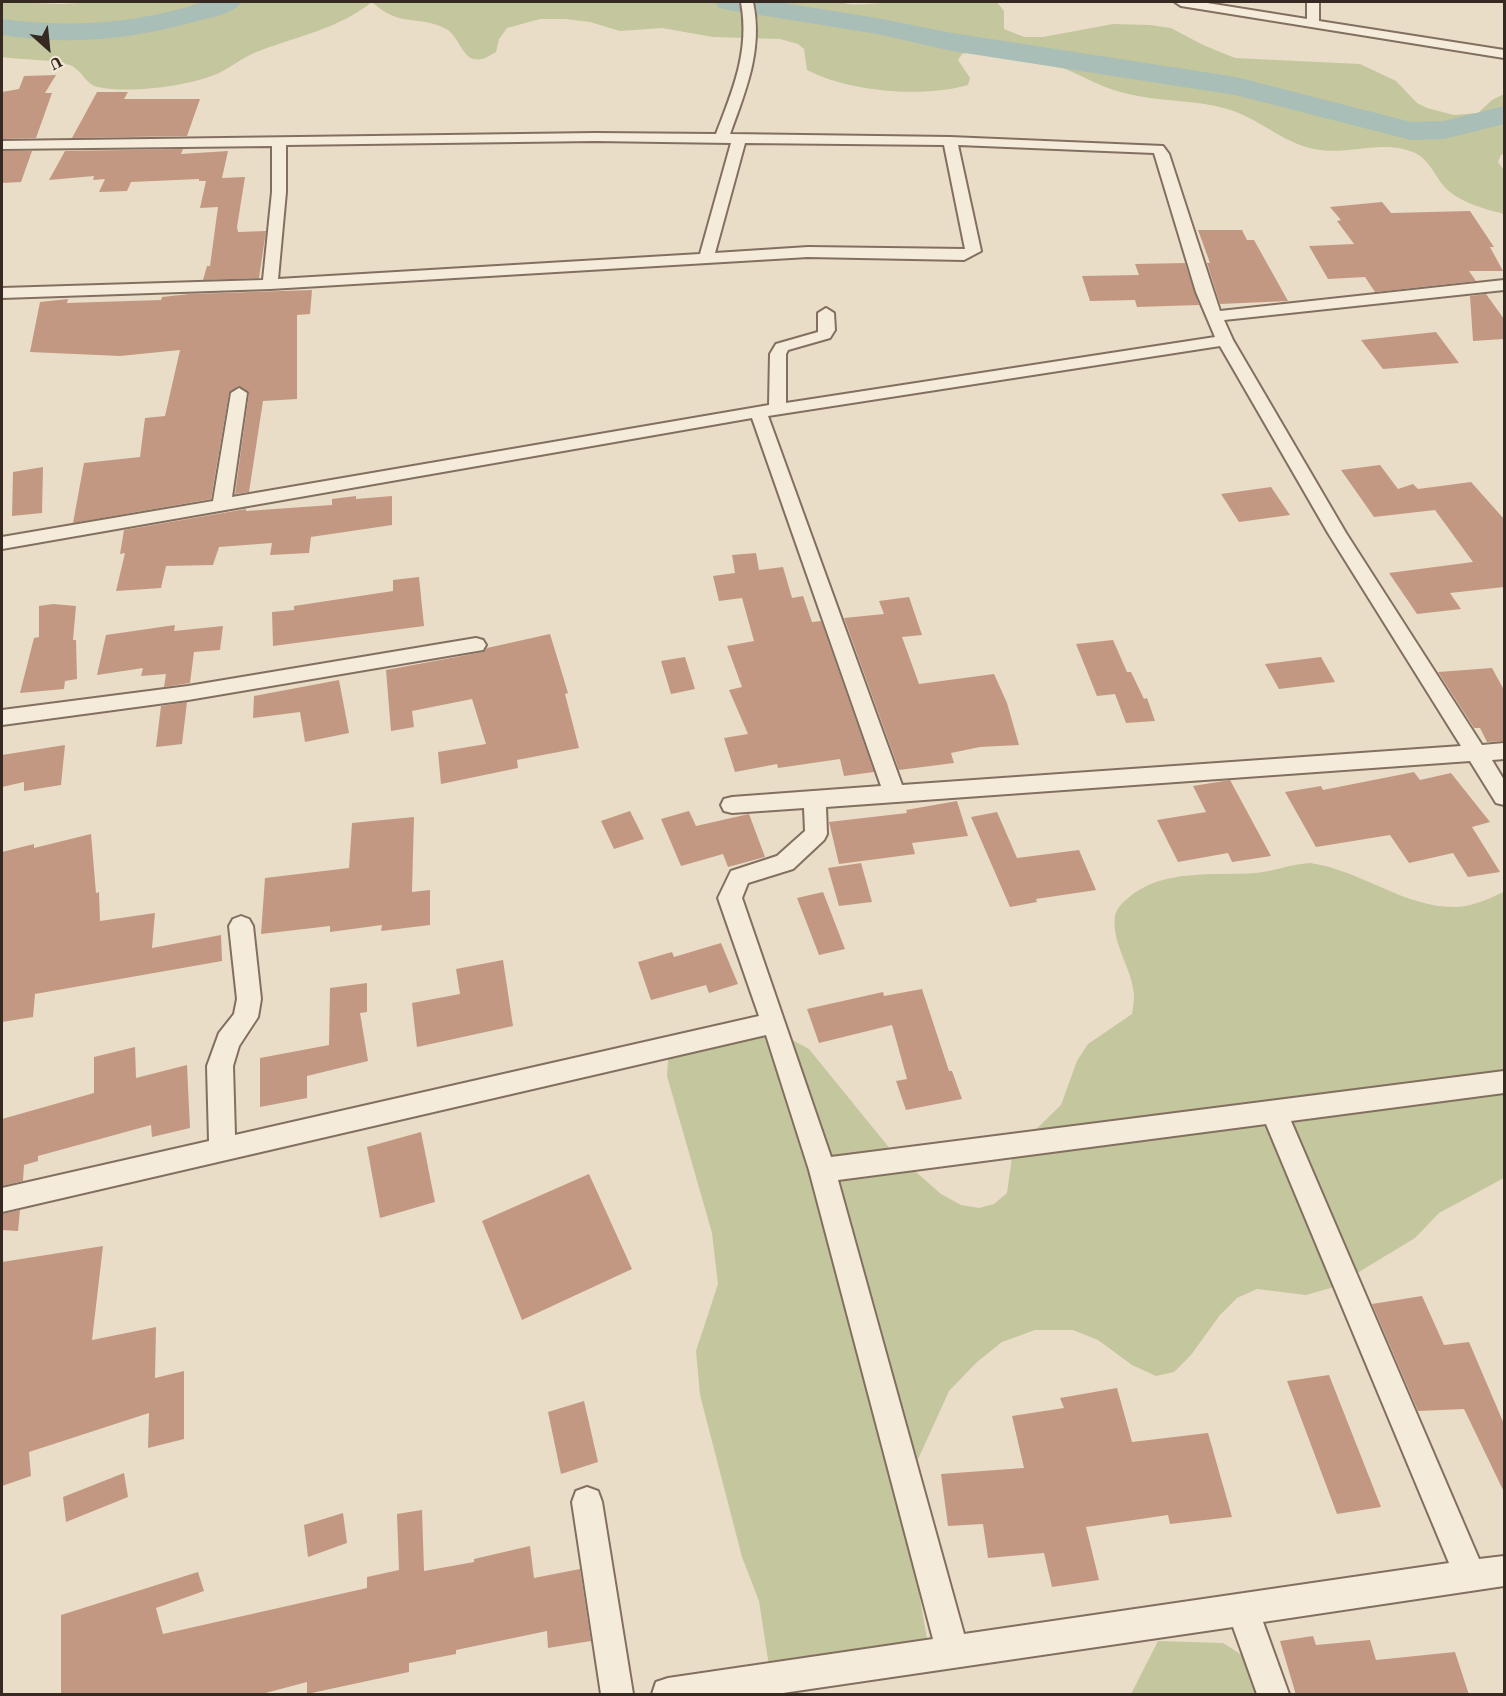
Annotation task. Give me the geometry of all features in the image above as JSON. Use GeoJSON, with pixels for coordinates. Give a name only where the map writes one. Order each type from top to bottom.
{"type":"FeatureCollection","features":[{"type":"Feature","properties":{"kind":"street"},"geometry":{"type":"LineString","coordinates":[[1181,2],[1504,54]]}},
{"type":"Feature","properties":{"kind":"street"},"geometry":{"type":"LineString","coordinates":[[1313,2],[1313,23]]}},
{"type":"Feature","properties":{"kind":"street"},"geometry":{"type":"LineString","coordinates":[[722,138],[752,49],[753,19],[748,5]]}},
{"type":"Feature","properties":{"kind":"street"},"geometry":{"type":"LineString","coordinates":[[2,145],[536,136],[950,141],[1161,150],[1204,292],[1225,340],[1336,533],[1504,797]]}},
{"type":"Feature","properties":{"kind":"street"},"geometry":{"type":"LineString","coordinates":[[706,258],[739,138]]}},
{"type":"Feature","properties":{"kind":"street"},"geometry":{"type":"LineString","coordinates":[[270,284],[279,192],[279,141]]}},
{"type":"Feature","properties":{"kind":"street"},"geometry":{"type":"LineString","coordinates":[[2,293],[270,284],[808,252],[969,254],[973,251],[970,228],[950,141]]}},
{"type":"Feature","properties":{"kind":"street"},"geometry":{"type":"LineString","coordinates":[[1215,316],[1504,285]]}},
{"type":"Feature","properties":{"kind":"street"},"geometry":{"type":"LineString","coordinates":[[826,313],[827,330],[824,335],[782,348],[778,354],[768,410],[895,795]]}},
{"type":"Feature","properties":{"kind":"street"},"geometry":{"type":"LineString","coordinates":[[2,543],[768,410],[1225,340]]}},
{"type":"Feature","properties":{"kind":"street"},"geometry":{"type":"LineString","coordinates":[[222,504],[239,393]]}},
{"type":"Feature","properties":{"kind":"street"},"geometry":{"type":"LineString","coordinates":[[2,718],[188,693],[476,645]]}},
{"type":"Feature","properties":{"kind":"street"},"geometry":{"type":"LineString","coordinates":[[732,805],[1504,751]]}},
{"type":"Feature","properties":{"kind":"street"},"geometry":{"type":"LineString","coordinates":[[815,800],[816,834],[785,863],[739,877],[730,898],[822,1170],[953,1652]]}},
{"type":"Feature","properties":{"kind":"street"},"geometry":{"type":"LineString","coordinates":[[222,1150],[220,1066],[228,1041],[246,1017],[249,999],[241,926]]}},
{"type":"Feature","properties":{"kind":"street"},"geometry":{"type":"LineString","coordinates":[[2,1200],[774,1023]]}},
{"type":"Feature","properties":{"kind":"street"},"geometry":{"type":"LineString","coordinates":[[822,1170],[1504,1082]]}},
{"type":"Feature","properties":{"kind":"street"},"geometry":{"type":"LineString","coordinates":[[1274,1112],[1470,1576]]}},
{"type":"Feature","properties":{"kind":"street"},"geometry":{"type":"LineString","coordinates":[[587,1502],[617,1695]]}},
{"type":"Feature","properties":{"kind":"street"},"geometry":{"type":"LineString","coordinates":[[668,1695],[1504,1571]]}},
{"type":"Feature","properties":{"kind":"street"},"geometry":{"type":"LineString","coordinates":[[1243,1610],[1273,1695]]}},
{"type":"Feature","properties":{"kind":"green space"},"geometry":{"type":"Polygon","coordinates":[[[2,2],[61,4],[372,2],[332,25],[254,53],[207,78],[159,88],[126,90],[98,87],[70,65],[2,57],[2,2]]]}},
{"type":"Feature","properties":{"kind":"green space"},"geometry":{"type":"Polygon","coordinates":[[[372,2],[840,2],[857,5],[997,2],[1004,11],[1004,29],[1024,37],[1043,37],[1113,24],[1171,28],[1203,45],[1235,58],[1360,64],[1396,81],[1417,103],[1454,115],[1478,113],[1492,100],[1504,94],[1504,154],[1498,162],[1504,170],[1504,214],[1476,206],[1455,196],[1445,187],[1425,160],[1401,148],[1376,147],[1339,151],[1314,149],[1291,141],[1227,109],[1124,93],[1061,67],[1032,59],[971,52],[962,54],[958,60],[970,78],[968,85],[930,91],[886,91],[844,83],[807,70],[804,49],[798,44],[780,39],[713,37],[662,28],[620,31],[590,22],[540,19],[507,28],[499,39],[496,52],[486,58],[477,59],[466,54],[454,36],[446,29],[427,22],[392,16],[372,2]]]}},
{"type":"Feature","properties":{"kind":"green space"},"geometry":{"type":"Polygon","coordinates":[[[1310,863],[1347,873],[1418,902],[1437,906],[1469,906],[1504,892],[1504,1178],[1439,1213],[1415,1238],[1334,1287],[1306,1295],[1257,1289],[1237,1298],[1220,1315],[1191,1355],[1174,1372],[1156,1376],[1132,1365],[1098,1340],[1073,1330],[1035,1330],[1002,1342],[977,1362],[949,1391],[910,1477],[912,1553],[930,1656],[771,1679],[759,1601],[742,1557],[700,1395],[696,1351],[718,1284],[712,1233],[667,1076],[669,1046],[752,1027],[789,1038],[809,1049],[891,1150],[941,1194],[961,1205],[979,1208],[994,1204],[1007,1193],[1012,1157],[1019,1146],[1061,1105],[1077,1061],[1088,1044],[1132,1014],[1133,986],[1116,937],[1118,908],[1142,888],[1173,878],[1189,875],[1256,873],[1310,863]]]}},
{"type":"Feature","properties":{"kind":"green space"},"geometry":{"type":"Polygon","coordinates":[[[1158,1641],[1223,1643],[1245,1657],[1287,1694],[1131,1694],[1158,1641]]]}},
{"type":"Feature","properties":{"kind":"building"},"geometry":{"type":"Polygon","coordinates":[[[56,75],[45,93],[52,93],[36,138],[2,139],[2,92],[19,89],[24,76],[56,75]]]}},
{"type":"Feature","properties":{"kind":"building"},"geometry":{"type":"Polygon","coordinates":[[[97,92],[128,92],[124,99],[200,99],[187,136],[72,138],[97,92]]]}},
{"type":"Feature","properties":{"kind":"building"},"geometry":{"type":"Polygon","coordinates":[[[183,149],[181,154],[228,151],[222,178],[245,177],[237,227],[238,232],[266,231],[259,278],[203,280],[207,266],[210,266],[218,207],[200,208],[206,181],[199,181],[199,179],[131,182],[127,191],[99,192],[105,179],[93,180],[94,176],[49,180],[65,151],[183,149]]]}},
{"type":"Feature","properties":{"kind":"building"},"geometry":{"type":"Polygon","coordinates":[[[2,151],[32,151],[21,182],[2,183],[2,151]]]}},
{"type":"Feature","properties":{"kind":"building"},"geometry":{"type":"Polygon","coordinates":[[[1382,202],[1391,213],[1470,211],[1494,247],[1490,247],[1503,271],[1469,271],[1476,281],[1375,292],[1365,277],[1328,279],[1309,246],[1354,244],[1337,221],[1341,220],[1330,207],[1382,202]]]}},
{"type":"Feature","properties":{"kind":"building"},"geometry":{"type":"Polygon","coordinates":[[[1198,230],[1242,230],[1247,240],[1254,240],[1288,301],[1220,304],[1207,263],[1210,263],[1198,230]]]}},
{"type":"Feature","properties":{"kind":"building"},"geometry":{"type":"Polygon","coordinates":[[[1185,263],[1199,305],[1137,307],[1135,300],[1090,301],[1082,276],[1139,275],[1135,264],[1185,263]]]}},
{"type":"Feature","properties":{"kind":"building"},"geometry":{"type":"Polygon","coordinates":[[[312,290],[310,314],[297,315],[297,399],[263,401],[249,492],[235,494],[249,393],[238,386],[229,393],[211,499],[73,523],[84,463],[140,457],[145,418],[165,416],[180,350],[120,356],[30,352],[40,302],[68,299],[67,303],[161,300],[162,297],[189,294],[312,290]]]}},
{"type":"Feature","properties":{"kind":"building"},"geometry":{"type":"Polygon","coordinates":[[[1486,294],[1504,319],[1504,339],[1473,341],[1470,296],[1486,294]]]}},
{"type":"Feature","properties":{"kind":"building"},"geometry":{"type":"Polygon","coordinates":[[[1436,332],[1459,363],[1383,369],[1361,340],[1436,332]]]}},
{"type":"Feature","properties":{"kind":"building"},"geometry":{"type":"Polygon","coordinates":[[[1380,465],[1398,489],[1413,484],[1418,489],[1471,482],[1504,519],[1504,587],[1450,593],[1461,609],[1417,614],[1389,573],[1473,562],[1435,510],[1374,517],[1341,470],[1380,465]]]}},
{"type":"Feature","properties":{"kind":"building"},"geometry":{"type":"Polygon","coordinates":[[[43,467],[42,513],[12,516],[13,472],[43,467]]]}},
{"type":"Feature","properties":{"kind":"building"},"geometry":{"type":"Polygon","coordinates":[[[1271,487],[1290,515],[1239,522],[1221,494],[1271,487]]]}},
{"type":"Feature","properties":{"kind":"building"},"geometry":{"type":"Polygon","coordinates":[[[356,496],[356,499],[392,496],[392,525],[311,537],[309,553],[270,555],[272,543],[219,547],[213,565],[166,566],[161,588],[116,591],[125,553],[120,554],[124,530],[246,509],[246,511],[332,505],[332,499],[356,496]]]}},
{"type":"Feature","properties":{"kind":"building"},"geometry":{"type":"Polygon","coordinates":[[[756,553],[759,570],[783,567],[792,598],[803,596],[812,622],[821,621],[874,772],[844,776],[840,759],[778,768],[777,764],[735,772],[724,738],[748,734],[729,690],[742,687],[727,646],[754,641],[742,598],[719,601],[713,576],[735,573],[732,555],[756,553]]]}},
{"type":"Feature","properties":{"kind":"building"},"geometry":{"type":"Polygon","coordinates":[[[419,577],[424,626],[273,646],[272,612],[294,610],[294,606],[393,591],[393,580],[419,577]]]}},
{"type":"Feature","properties":{"kind":"building"},"geometry":{"type":"Polygon","coordinates":[[[909,597],[922,635],[902,637],[919,684],[994,674],[1007,703],[1019,745],[980,747],[951,753],[954,763],[899,770],[844,618],[884,614],[879,601],[909,597]]]}},
{"type":"Feature","properties":{"kind":"building"},"geometry":{"type":"Polygon","coordinates":[[[53,604],[76,606],[73,640],[76,640],[77,679],[65,681],[64,689],[20,693],[34,638],[39,637],[39,606],[53,604]]]}},
{"type":"Feature","properties":{"kind":"building"},"geometry":{"type":"Polygon","coordinates":[[[175,625],[174,631],[223,626],[220,650],[194,652],[190,683],[164,687],[166,674],[141,676],[143,668],[97,675],[106,635],[175,625]]]}},
{"type":"Feature","properties":{"kind":"building"},"geometry":{"type":"Polygon","coordinates":[[[550,634],[568,693],[565,694],[579,748],[517,760],[518,768],[441,784],[438,752],[486,744],[472,699],[412,711],[414,727],[391,731],[386,670],[483,652],[487,648],[550,634]]]}},
{"type":"Feature","properties":{"kind":"building"},"geometry":{"type":"Polygon","coordinates":[[[1113,640],[1127,672],[1131,672],[1144,699],[1147,698],[1155,721],[1126,723],[1115,694],[1097,696],[1076,644],[1113,640]]]}},
{"type":"Feature","properties":{"kind":"building"},"geometry":{"type":"Polygon","coordinates":[[[685,657],[695,689],[671,694],[661,661],[685,657]]]}},
{"type":"Feature","properties":{"kind":"building"},"geometry":{"type":"Polygon","coordinates":[[[1321,657],[1335,682],[1279,689],[1265,664],[1321,657]]]}},
{"type":"Feature","properties":{"kind":"building"},"geometry":{"type":"Polygon","coordinates":[[[1492,668],[1504,690],[1504,741],[1487,742],[1480,728],[1474,728],[1438,672],[1492,668]]]}},
{"type":"Feature","properties":{"kind":"building"},"geometry":{"type":"Polygon","coordinates":[[[339,680],[349,733],[305,742],[300,712],[253,718],[254,696],[339,680]]]}},
{"type":"Feature","properties":{"kind":"building"},"geometry":{"type":"Polygon","coordinates":[[[187,702],[182,744],[156,747],[161,706],[187,702]]]}},
{"type":"Feature","properties":{"kind":"building"},"geometry":{"type":"Polygon","coordinates":[[[65,745],[61,785],[24,791],[24,782],[2,787],[2,755],[65,745]]]}},
{"type":"Feature","properties":{"kind":"building"},"geometry":{"type":"Polygon","coordinates":[[[1414,772],[1420,780],[1451,773],[1490,822],[1472,827],[1500,872],[1468,877],[1453,853],[1409,863],[1390,835],[1316,847],[1285,792],[1321,786],[1323,790],[1414,772]]]}},
{"type":"Feature","properties":{"kind":"building"},"geometry":{"type":"Polygon","coordinates":[[[1230,780],[1271,856],[1232,862],[1228,853],[1178,862],[1157,820],[1206,812],[1193,786],[1230,780]]]}},
{"type":"Feature","properties":{"kind":"building"},"geometry":{"type":"Polygon","coordinates":[[[957,801],[968,836],[912,843],[915,854],[839,864],[829,822],[907,813],[906,810],[957,801]]]}},
{"type":"Feature","properties":{"kind":"building"},"geometry":{"type":"Polygon","coordinates":[[[630,811],[644,839],[614,849],[601,821],[630,811]]]}},
{"type":"Feature","properties":{"kind":"building"},"geometry":{"type":"Polygon","coordinates":[[[689,811],[696,826],[749,814],[765,857],[728,867],[723,854],[681,866],[661,819],[689,811]]]}},
{"type":"Feature","properties":{"kind":"building"},"geometry":{"type":"Polygon","coordinates":[[[997,812],[1017,858],[1079,850],[1096,890],[1036,899],[1037,902],[1010,907],[971,817],[997,812]]]}},
{"type":"Feature","properties":{"kind":"building"},"geometry":{"type":"Polygon","coordinates":[[[414,817],[412,892],[430,890],[430,925],[381,931],[382,925],[330,932],[330,926],[261,934],[265,878],[349,868],[352,823],[414,817]]]}},
{"type":"Feature","properties":{"kind":"building"},"geometry":{"type":"Polygon","coordinates":[[[91,834],[96,893],[99,892],[100,921],[155,913],[152,948],[221,935],[222,961],[35,994],[33,1017],[2,1022],[2,852],[34,844],[34,848],[91,834]]]}},
{"type":"Feature","properties":{"kind":"building"},"geometry":{"type":"Polygon","coordinates":[[[861,863],[872,902],[839,906],[828,868],[861,863]]]}},
{"type":"Feature","properties":{"kind":"building"},"geometry":{"type":"Polygon","coordinates":[[[823,892],[845,949],[819,955],[797,898],[823,892]]]}},
{"type":"Feature","properties":{"kind":"building"},"geometry":{"type":"Polygon","coordinates":[[[721,943],[738,984],[709,993],[706,985],[651,1000],[638,962],[672,952],[674,957],[721,943]]]}},
{"type":"Feature","properties":{"kind":"building"},"geometry":{"type":"Polygon","coordinates":[[[503,960],[513,1026],[417,1047],[412,1003],[460,994],[456,969],[503,960]]]}},
{"type":"Feature","properties":{"kind":"building"},"geometry":{"type":"Polygon","coordinates":[[[367,983],[367,1012],[360,1013],[368,1061],[307,1076],[307,1098],[260,1107],[260,1058],[329,1045],[330,988],[367,983]]]}},
{"type":"Feature","properties":{"kind":"building"},"geometry":{"type":"Polygon","coordinates":[[[922,989],[949,1071],[952,1071],[962,1099],[906,1110],[896,1081],[907,1079],[892,1025],[819,1043],[807,1009],[883,992],[884,996],[922,989]]]}},
{"type":"Feature","properties":{"kind":"building"},"geometry":{"type":"Polygon","coordinates":[[[135,1047],[136,1078],[187,1065],[190,1128],[152,1137],[151,1125],[38,1156],[38,1161],[24,1165],[23,1181],[2,1186],[2,1119],[94,1093],[94,1057],[135,1047]]]}},
{"type":"Feature","properties":{"kind":"building"},"geometry":{"type":"Polygon","coordinates":[[[421,1132],[435,1202],[380,1218],[367,1147],[421,1132]]]}},
{"type":"Feature","properties":{"kind":"building"},"geometry":{"type":"Polygon","coordinates":[[[589,1174],[632,1269],[522,1320],[482,1221],[589,1174]]]}},
{"type":"Feature","properties":{"kind":"building"},"geometry":{"type":"Polygon","coordinates":[[[20,1210],[18,1231],[2,1230],[2,1214],[20,1210]]]}},
{"type":"Feature","properties":{"kind":"building"},"geometry":{"type":"Polygon","coordinates":[[[103,1246],[92,1340],[156,1327],[155,1378],[184,1371],[184,1439],[148,1448],[149,1413],[29,1452],[31,1476],[2,1486],[2,1262],[103,1246]]]}},
{"type":"Feature","properties":{"kind":"building"},"geometry":{"type":"Polygon","coordinates":[[[1422,1296],[1444,1345],[1469,1342],[1504,1424],[1504,1492],[1464,1409],[1418,1411],[1372,1304],[1422,1296]]]}},
{"type":"Feature","properties":{"kind":"building"},"geometry":{"type":"Polygon","coordinates":[[[1329,1375],[1381,1507],[1337,1514],[1287,1381],[1329,1375]]]}},
{"type":"Feature","properties":{"kind":"building"},"geometry":{"type":"Polygon","coordinates":[[[1117,1388],[1132,1442],[1208,1433],[1232,1517],[1170,1524],[1168,1515],[1086,1527],[1099,1580],[1052,1587],[1044,1553],[988,1558],[983,1524],[948,1526],[941,1474],[1024,1468],[1012,1416],[1064,1408],[1060,1398],[1117,1388]]]}},
{"type":"Feature","properties":{"kind":"building"},"geometry":{"type":"Polygon","coordinates":[[[584,1401],[598,1462],[561,1474],[548,1412],[584,1401]]]}},
{"type":"Feature","properties":{"kind":"building"},"geometry":{"type":"Polygon","coordinates":[[[124,1473],[128,1497],[66,1522],[63,1497],[124,1473]]]}},
{"type":"Feature","properties":{"kind":"building"},"geometry":{"type":"Polygon","coordinates":[[[422,1510],[424,1571],[474,1562],[474,1559],[530,1546],[534,1578],[580,1569],[591,1641],[548,1648],[547,1631],[456,1650],[456,1654],[409,1663],[409,1672],[307,1694],[307,1682],[258,1695],[61,1695],[61,1615],[198,1572],[204,1591],[156,1608],[163,1634],[367,1588],[367,1577],[399,1570],[397,1514],[422,1510]]]}},
{"type":"Feature","properties":{"kind":"building"},"geometry":{"type":"Polygon","coordinates":[[[343,1513],[347,1543],[308,1557],[304,1525],[343,1513]]]}},
{"type":"Feature","properties":{"kind":"building"},"geometry":{"type":"Polygon","coordinates":[[[1313,1636],[1316,1645],[1370,1640],[1376,1660],[1455,1652],[1469,1695],[1296,1695],[1280,1641],[1313,1636]]]}},
{"type":"Feature","properties":{"kind":"waterway"},"geometry":{"type":"LineString","coordinates":[[2,27],[57,33],[116,30],[175,19],[228,2]]}},
{"type":"Feature","properties":{"kind":"waterway"},"geometry":{"type":"LineString","coordinates":[[729,2],[877,26],[952,42],[1236,86],[1411,131],[1444,130],[1504,115]]}}]}
